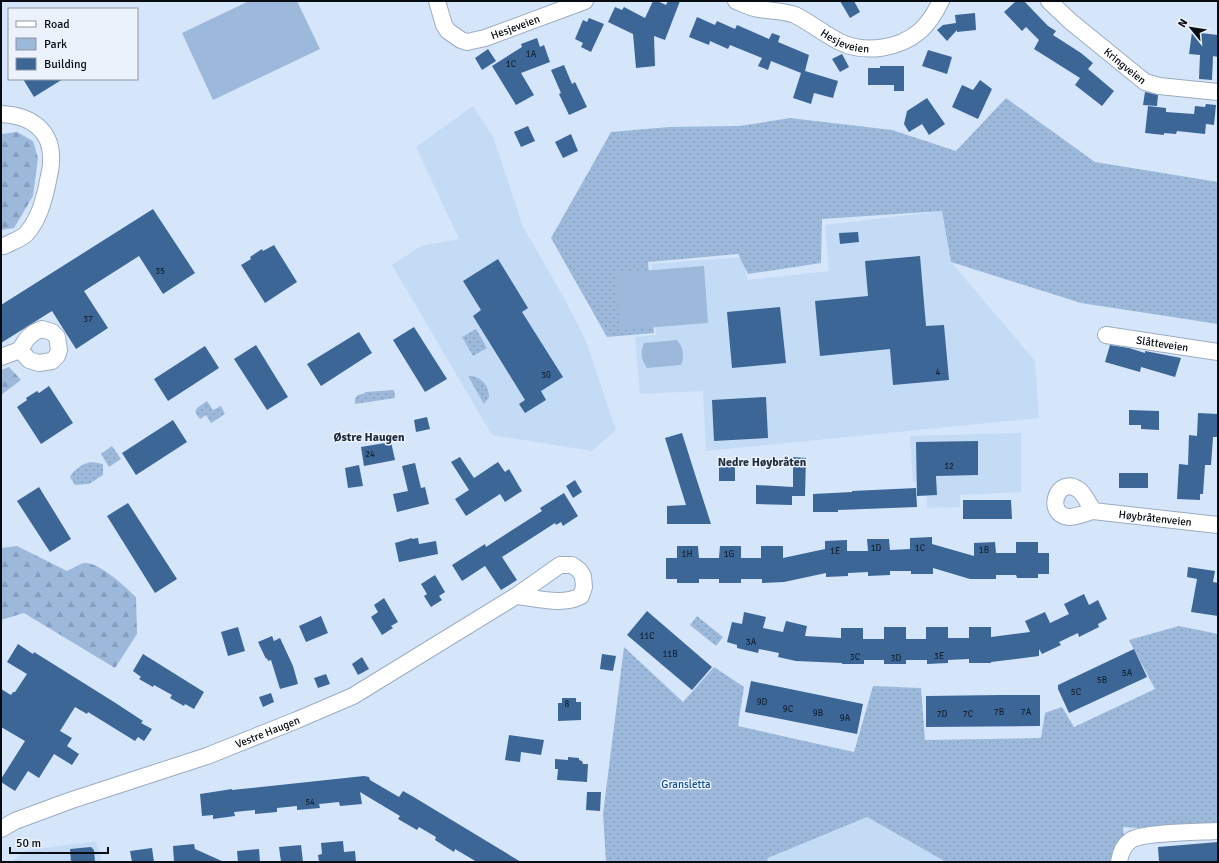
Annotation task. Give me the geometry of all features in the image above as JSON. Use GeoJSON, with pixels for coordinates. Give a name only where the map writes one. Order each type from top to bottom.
{"type":"FeatureCollection","features":[{"type":"Feature","properties":{"kind":"street","name":"Hesjeveien"},"geometry":{"type":"LineString","coordinates":[[437,1],[444,25],[448,31],[461,40],[467,42],[486,38],[585,1]]}},
{"type":"Feature","properties":{"kind":"street","name":"Hesjeveien"},"geometry":{"type":"LineString","coordinates":[[736,1],[757,9],[791,8],[840,42],[858,48],[888,47],[908,39],[921,30],[932,18],[941,1]]}},
{"type":"Feature","properties":{"kind":"street","name":"Kringveien"},"geometry":{"type":"LineString","coordinates":[[1049,1],[1070,21],[1145,82],[1159,86],[1218,92]]}},
{"type":"Feature","properties":{"kind":"street"},"geometry":{"type":"LineString","coordinates":[[1,114],[24,117],[40,127],[49,142],[51,162],[42,207],[35,221],[25,235],[4,246],[1,246]]}},
{"type":"Feature","properties":{"kind":"street","name":"Slåtteveien"},"geometry":{"type":"LineString","coordinates":[[1106,335],[1218,352]]}},
{"type":"Feature","properties":{"kind":"street"},"geometry":{"type":"LineString","coordinates":[[1,358],[20,350]]}},
{"type":"Feature","properties":{"kind":"street","name":"Høybråtenveien"},"geometry":{"type":"LineString","coordinates":[[1093,511],[1218,526]]}},
{"type":"Feature","properties":{"kind":"street","name":"Vestre Haugen"},"geometry":{"type":"LineString","coordinates":[[1,829],[16,821],[69,801],[207,756],[353,696],[516,596]]}},
{"type":"Feature","properties":{"kind":"street"},"geometry":{"type":"LineString","coordinates":[[1119,862],[1123,849],[1131,840],[1146,835],[1218,831]]}},
{"type":"Feature","properties":{"kind":"shaded area"},"geometry":{"type":"Polygon","coordinates":[[[473,106],[493,137],[523,227],[563,296],[586,341],[616,430],[592,451],[492,435],[392,265],[421,246],[459,239],[416,147],[473,106]]]}},
{"type":"Feature","properties":{"kind":"shaded area"},"geometry":{"type":"Polygon","coordinates":[[[942,211],[951,262],[1035,361],[1039,418],[706,451],[703,391],[640,394],[635,337],[656,335],[651,264],[744,257],[747,280],[829,271],[825,225],[942,211]]]}},
{"type":"Feature","properties":{"kind":"shaded area"},"geometry":{"type":"Polygon","coordinates":[[[1021,433],[1021,492],[960,495],[960,507],[927,508],[926,481],[913,482],[910,436],[1021,433]]]}},
{"type":"Feature","properties":{"kind":"shaded area"},"geometry":{"type":"Polygon","coordinates":[[[867,817],[946,862],[771,862],[768,858],[867,817]]]}},
{"type":"Feature","properties":{"kind":"shaded area"},"geometry":{"type":"Polygon","coordinates":[[[96,842],[101,857],[100,862],[11,862],[24,852],[30,850],[96,842]]]}},
{"type":"Feature","properties":{"kind":"green space"},"geometry":{"type":"Polygon","coordinates":[[[249,1],[297,1],[320,49],[213,100],[182,33],[249,1]]]}},
{"type":"Feature","properties":{"kind":"green space"},"geometry":{"type":"Polygon","coordinates":[[[1006,98],[1095,162],[1218,182],[1218,324],[1081,303],[951,262],[942,211],[822,219],[821,263],[748,274],[738,254],[648,262],[654,333],[607,337],[551,238],[611,132],[669,127],[740,126],[790,118],[892,130],[956,151],[1006,98]]]}},
{"type":"Feature","properties":{"kind":"green space"},"geometry":{"type":"Polygon","coordinates":[[[17,132],[33,141],[38,158],[33,196],[14,228],[1,230],[1,134],[17,132]]]}},
{"type":"Feature","properties":{"kind":"green space"},"geometry":{"type":"Polygon","coordinates":[[[704,266],[708,323],[620,330],[615,273],[704,266]]]}},
{"type":"Feature","properties":{"kind":"green space"},"geometry":{"type":"Polygon","coordinates":[[[476,329],[487,348],[473,356],[462,337],[476,329]]]}},
{"type":"Feature","properties":{"kind":"green space"},"geometry":{"type":"Polygon","coordinates":[[[677,340],[683,352],[681,365],[647,368],[643,362],[642,356],[644,343],[677,340]]]}},
{"type":"Feature","properties":{"kind":"green space"},"geometry":{"type":"Polygon","coordinates":[[[9,367],[21,380],[1,395],[1,370],[9,367]]]}},
{"type":"Feature","properties":{"kind":"green space"},"geometry":{"type":"Polygon","coordinates":[[[468,376],[480,379],[486,385],[489,397],[484,404],[468,376]]]}},
{"type":"Feature","properties":{"kind":"green space"},"geometry":{"type":"Polygon","coordinates":[[[394,390],[395,398],[355,404],[355,398],[366,392],[394,390]]]}},
{"type":"Feature","properties":{"kind":"green space"},"geometry":{"type":"Polygon","coordinates":[[[207,401],[213,410],[221,406],[225,414],[211,423],[206,415],[200,419],[195,412],[197,408],[207,401]]]}},
{"type":"Feature","properties":{"kind":"green space"},"geometry":{"type":"Polygon","coordinates":[[[112,446],[121,459],[109,467],[101,454],[112,446]]]}},
{"type":"Feature","properties":{"kind":"green space"},"geometry":{"type":"Polygon","coordinates":[[[91,462],[103,464],[103,475],[89,484],[75,485],[70,477],[71,474],[79,467],[91,462]]]}},
{"type":"Feature","properties":{"kind":"green space"},"geometry":{"type":"Polygon","coordinates":[[[17,546],[67,571],[84,563],[97,566],[112,576],[136,597],[137,634],[115,668],[24,613],[1,620],[1,548],[17,546]]]}},
{"type":"Feature","properties":{"kind":"green space"},"geometry":{"type":"Polygon","coordinates":[[[697,616],[723,637],[716,646],[690,625],[697,616]]]}},
{"type":"Feature","properties":{"kind":"green space","name":"Gransletta"},"geometry":{"type":"Polygon","coordinates":[[[1179,626],[1218,634],[1218,833],[1123,827],[1127,862],[946,862],[867,817],[768,858],[767,862],[606,862],[603,814],[624,647],[683,702],[714,667],[744,687],[738,726],[854,752],[873,686],[921,688],[925,740],[1041,738],[1045,713],[1062,707],[1074,727],[1155,689],[1129,640],[1179,626]]]}},
{"type":"Feature","properties":{"kind":"building"},"geometry":{"type":"Polygon","coordinates":[[[653,1],[666,5],[668,1],[680,1],[665,40],[654,36],[655,66],[636,68],[633,34],[608,22],[615,7],[622,10],[624,7],[645,18],[653,1]]]}},
{"type":"Feature","properties":{"kind":"building"},"geometry":{"type":"Polygon","coordinates":[[[840,1],[854,1],[860,12],[850,18],[840,1]]]}},
{"type":"Feature","properties":{"kind":"building"},"geometry":{"type":"Polygon","coordinates":[[[1016,1],[1024,1],[1048,26],[1056,31],[1053,35],[1081,53],[1093,63],[1088,69],[1114,91],[1102,106],[1075,85],[1080,78],[1034,49],[1039,40],[1026,27],[1022,31],[1004,12],[1016,1]]]}},
{"type":"Feature","properties":{"kind":"building"},"geometry":{"type":"Polygon","coordinates":[[[975,13],[976,30],[957,32],[957,30],[947,41],[937,30],[943,25],[956,23],[955,15],[975,13]]]}},
{"type":"Feature","properties":{"kind":"building"},"geometry":{"type":"Polygon","coordinates":[[[697,17],[715,25],[717,21],[735,29],[737,25],[769,39],[772,33],[780,36],[778,42],[809,55],[805,71],[838,81],[833,98],[814,93],[811,104],[793,98],[801,73],[771,61],[768,70],[758,66],[762,58],[730,45],[728,49],[710,41],[709,45],[689,37],[697,17]]]}},
{"type":"Feature","properties":{"kind":"building"},"geometry":{"type":"Polygon","coordinates":[[[589,18],[604,24],[591,52],[581,47],[583,43],[575,39],[583,20],[587,22],[589,18]]]}},
{"type":"Feature","properties":{"kind":"building"},"geometry":{"type":"Polygon","coordinates":[[[1192,32],[1218,35],[1218,57],[1213,56],[1212,80],[1199,79],[1200,55],[1189,54],[1192,32]]]}},
{"type":"Feature","properties":{"kind":"building"},"geometry":{"type":"Polygon","coordinates":[[[537,38],[540,47],[544,45],[550,62],[521,73],[534,95],[516,105],[492,66],[522,47],[521,44],[537,38]]]}},
{"type":"Feature","properties":{"kind":"building"},"geometry":{"type":"Polygon","coordinates":[[[488,49],[496,61],[482,70],[475,58],[488,49]]]}},
{"type":"Feature","properties":{"kind":"building"},"geometry":{"type":"Polygon","coordinates":[[[928,50],[952,57],[947,74],[922,66],[928,50]]]}},
{"type":"Feature","properties":{"kind":"building"},"geometry":{"type":"Polygon","coordinates":[[[842,54],[849,67],[840,72],[832,59],[842,54]]]}},
{"type":"Feature","properties":{"kind":"building"},"geometry":{"type":"Polygon","coordinates":[[[564,65],[572,84],[575,82],[587,107],[569,115],[559,94],[561,93],[551,70],[564,65]]]}},
{"type":"Feature","properties":{"kind":"building"},"geometry":{"type":"Polygon","coordinates":[[[880,66],[904,66],[904,91],[894,91],[894,85],[868,85],[868,68],[880,68],[880,66]]]}},
{"type":"Feature","properties":{"kind":"building"},"geometry":{"type":"Polygon","coordinates":[[[24,80],[61,80],[34,97],[24,80]]]}},
{"type":"Feature","properties":{"kind":"building"},"geometry":{"type":"Polygon","coordinates":[[[980,80],[992,89],[978,119],[952,107],[962,85],[973,90],[980,80]]]}},
{"type":"Feature","properties":{"kind":"building"},"geometry":{"type":"Polygon","coordinates":[[[1145,92],[1158,95],[1157,106],[1143,105],[1145,92]]]}},
{"type":"Feature","properties":{"kind":"building"},"geometry":{"type":"Polygon","coordinates":[[[927,98],[945,124],[929,135],[922,124],[909,132],[904,124],[907,111],[927,98]]]}},
{"type":"Feature","properties":{"kind":"building"},"geometry":{"type":"Polygon","coordinates":[[[1206,104],[1216,105],[1214,125],[1206,124],[1205,134],[1177,131],[1176,134],[1164,133],[1164,135],[1145,133],[1148,106],[1166,108],[1166,112],[1194,114],[1195,106],[1205,107],[1206,104]]]}},
{"type":"Feature","properties":{"kind":"building"},"geometry":{"type":"Polygon","coordinates":[[[528,126],[535,141],[521,147],[514,132],[528,126]]]}},
{"type":"Feature","properties":{"kind":"building"},"geometry":{"type":"Polygon","coordinates":[[[571,134],[578,151],[563,158],[555,142],[571,134]]]}},
{"type":"Feature","properties":{"kind":"building"},"geometry":{"type":"Polygon","coordinates":[[[153,209],[195,273],[163,294],[139,256],[84,291],[108,328],[76,349],[52,311],[1,343],[1,305],[153,209]]]}},
{"type":"Feature","properties":{"kind":"building"},"geometry":{"type":"Polygon","coordinates":[[[858,232],[859,242],[840,244],[839,233],[858,232]]]}},
{"type":"Feature","properties":{"kind":"building"},"geometry":{"type":"Polygon","coordinates":[[[274,245],[297,282],[265,303],[241,265],[251,259],[250,257],[262,249],[263,251],[274,245]]]}},
{"type":"Feature","properties":{"kind":"building"},"geometry":{"type":"Polygon","coordinates":[[[920,256],[926,326],[944,325],[949,380],[893,385],[890,349],[820,356],[815,301],[868,296],[865,261],[920,256]]]}},
{"type":"Feature","properties":{"kind":"building"},"geometry":{"type":"Polygon","coordinates":[[[498,259],[528,308],[522,312],[563,377],[541,391],[546,400],[525,413],[519,404],[525,400],[473,316],[481,310],[463,281],[498,259]]]}},
{"type":"Feature","properties":{"kind":"building"},"geometry":{"type":"Polygon","coordinates":[[[780,307],[786,363],[732,368],[727,312],[780,307]]]}},
{"type":"Feature","properties":{"kind":"building"},"geometry":{"type":"Polygon","coordinates":[[[414,327],[447,379],[425,392],[393,340],[414,327]]]}},
{"type":"Feature","properties":{"kind":"building"},"geometry":{"type":"Polygon","coordinates":[[[359,332],[372,353],[321,386],[307,364],[359,332]]]}},
{"type":"Feature","properties":{"kind":"building"},"geometry":{"type":"Polygon","coordinates":[[[256,345],[288,397],[267,410],[234,359],[256,345]]]}},
{"type":"Feature","properties":{"kind":"building"},"geometry":{"type":"Polygon","coordinates":[[[1110,345],[1129,348],[1145,353],[1145,351],[1181,358],[1175,377],[1141,367],[1140,372],[1105,362],[1110,345]]]}},
{"type":"Feature","properties":{"kind":"building"},"geometry":{"type":"Polygon","coordinates":[[[205,346],[219,368],[168,401],[154,379],[205,346]]]}},
{"type":"Feature","properties":{"kind":"building"},"geometry":{"type":"Polygon","coordinates":[[[49,386],[73,423],[41,444],[17,407],[27,400],[26,398],[37,391],[39,393],[49,386]]]}},
{"type":"Feature","properties":{"kind":"building"},"geometry":{"type":"Polygon","coordinates":[[[766,397],[768,438],[714,441],[712,400],[766,397]]]}},
{"type":"Feature","properties":{"kind":"building"},"geometry":{"type":"Polygon","coordinates":[[[1129,410],[1159,411],[1159,430],[1141,429],[1141,425],[1129,425],[1129,410]]]}},
{"type":"Feature","properties":{"kind":"building"},"geometry":{"type":"Polygon","coordinates":[[[1198,413],[1218,414],[1218,437],[1213,437],[1211,465],[1205,465],[1203,494],[1200,494],[1200,500],[1177,499],[1179,464],[1188,465],[1189,435],[1197,436],[1198,413]]]}},
{"type":"Feature","properties":{"kind":"building"},"geometry":{"type":"Polygon","coordinates":[[[427,417],[430,429],[416,432],[414,420],[427,417]]]}},
{"type":"Feature","properties":{"kind":"building"},"geometry":{"type":"Polygon","coordinates":[[[173,420],[187,442],[136,475],[122,453],[173,420]]]}},
{"type":"Feature","properties":{"kind":"building"},"geometry":{"type":"Polygon","coordinates":[[[682,433],[711,524],[667,524],[667,506],[686,505],[665,438],[682,433]]]}},
{"type":"Feature","properties":{"kind":"building"},"geometry":{"type":"Polygon","coordinates":[[[978,441],[978,475],[936,476],[937,495],[917,496],[916,442],[978,441]]]}},
{"type":"Feature","properties":{"kind":"building"},"geometry":{"type":"Polygon","coordinates":[[[391,442],[395,460],[364,466],[361,447],[391,442]]]}},
{"type":"Feature","properties":{"kind":"building"},"geometry":{"type":"Polygon","coordinates":[[[460,457],[474,478],[498,462],[505,472],[509,469],[522,491],[505,502],[500,494],[466,516],[455,499],[469,490],[451,462],[460,457]]]}},
{"type":"Feature","properties":{"kind":"building"},"geometry":{"type":"Polygon","coordinates":[[[793,457],[806,458],[805,496],[792,496],[792,505],[756,504],[756,485],[793,487],[793,457]]]}},
{"type":"Feature","properties":{"kind":"building"},"geometry":{"type":"Polygon","coordinates":[[[415,463],[421,488],[425,487],[429,504],[397,512],[393,494],[408,491],[402,466],[415,463]]]}},
{"type":"Feature","properties":{"kind":"building"},"geometry":{"type":"Polygon","coordinates":[[[359,465],[363,486],[348,488],[345,468],[359,465]]]}},
{"type":"Feature","properties":{"kind":"building"},"geometry":{"type":"Polygon","coordinates":[[[719,467],[735,467],[735,481],[719,481],[719,467]]]}},
{"type":"Feature","properties":{"kind":"building"},"geometry":{"type":"Polygon","coordinates":[[[1119,473],[1148,473],[1148,488],[1119,488],[1119,473]]]}},
{"type":"Feature","properties":{"kind":"building"},"geometry":{"type":"Polygon","coordinates":[[[575,480],[582,492],[573,498],[566,486],[575,480]]]}},
{"type":"Feature","properties":{"kind":"building"},"geometry":{"type":"Polygon","coordinates":[[[39,487],[71,539],[50,552],[17,501],[39,487]]]}},
{"type":"Feature","properties":{"kind":"building"},"geometry":{"type":"Polygon","coordinates":[[[916,488],[917,507],[838,510],[838,512],[813,512],[813,494],[916,488]]]}},
{"type":"Feature","properties":{"kind":"building"},"geometry":{"type":"Polygon","coordinates":[[[564,493],[578,516],[563,526],[561,522],[556,525],[555,523],[502,557],[517,580],[501,590],[485,566],[462,581],[452,565],[485,544],[486,547],[542,511],[540,508],[564,493]]]}},
{"type":"Feature","properties":{"kind":"building"},"geometry":{"type":"Polygon","coordinates":[[[963,500],[1011,500],[1012,519],[963,519],[963,500]]]}},
{"type":"Feature","properties":{"kind":"building"},"geometry":{"type":"Polygon","coordinates":[[[128,503],[177,579],[155,593],[107,516],[128,503]]]}},
{"type":"Feature","properties":{"kind":"building"},"geometry":{"type":"Polygon","coordinates":[[[932,537],[932,544],[974,556],[974,543],[995,542],[996,553],[1016,553],[1016,542],[1038,542],[1038,553],[1049,553],[1049,574],[1038,574],[1038,578],[1017,578],[1016,575],[996,575],[996,579],[970,579],[933,568],[933,574],[911,574],[911,571],[890,571],[890,575],[868,576],[868,572],[848,573],[848,576],[826,577],[826,573],[784,582],[762,583],[762,579],[741,579],[741,583],[719,583],[719,579],[699,579],[699,583],[677,583],[677,579],[666,579],[666,558],[677,558],[677,546],[698,546],[699,558],[719,558],[720,546],[741,546],[741,558],[761,558],[761,546],[783,546],[783,558],[825,549],[825,541],[847,540],[847,551],[868,551],[867,539],[889,539],[890,550],[910,549],[910,538],[932,537]]]}},
{"type":"Feature","properties":{"kind":"building"},"geometry":{"type":"Polygon","coordinates":[[[412,538],[418,538],[419,544],[436,541],[438,554],[399,562],[395,543],[412,538]]]}},
{"type":"Feature","properties":{"kind":"building"},"geometry":{"type":"Polygon","coordinates":[[[1188,567],[1215,571],[1213,582],[1218,583],[1218,616],[1191,612],[1197,579],[1187,577],[1188,567]]]}},
{"type":"Feature","properties":{"kind":"building"},"geometry":{"type":"Polygon","coordinates":[[[435,575],[445,592],[439,596],[442,600],[431,607],[424,596],[427,594],[421,584],[435,575]]]}},
{"type":"Feature","properties":{"kind":"building"},"geometry":{"type":"Polygon","coordinates":[[[1084,594],[1089,605],[1098,600],[1107,619],[1098,624],[1099,627],[1079,637],[1078,633],[1059,642],[1061,645],[1042,654],[1039,649],[1039,656],[991,663],[969,663],[969,659],[948,660],[948,663],[927,664],[927,660],[906,660],[906,664],[884,664],[884,660],[864,660],[864,664],[796,661],[778,657],[779,653],[759,649],[758,653],[737,648],[737,645],[727,642],[732,622],[742,624],[744,612],[766,617],[763,628],[783,632],[786,621],[807,626],[805,636],[841,638],[841,628],[863,628],[863,639],[884,639],[884,627],[906,627],[906,639],[926,639],[926,627],[948,627],[948,638],[969,638],[969,627],[991,627],[991,637],[1030,632],[1025,621],[1045,612],[1050,623],[1069,614],[1064,604],[1084,594]]]}},
{"type":"Feature","properties":{"kind":"building"},"geometry":{"type":"Polygon","coordinates":[[[384,598],[398,622],[391,626],[393,628],[382,635],[371,617],[378,612],[374,605],[384,598]]]}},
{"type":"Feature","properties":{"kind":"building"},"geometry":{"type":"Polygon","coordinates":[[[647,611],[712,667],[692,690],[627,635],[647,611]]]}},
{"type":"Feature","properties":{"kind":"building"},"geometry":{"type":"Polygon","coordinates":[[[321,616],[328,633],[306,642],[299,626],[321,616]]]}},
{"type":"Feature","properties":{"kind":"building"},"geometry":{"type":"Polygon","coordinates":[[[238,627],[245,651],[228,656],[221,632],[238,627]]]}},
{"type":"Feature","properties":{"kind":"building"},"geometry":{"type":"Polygon","coordinates":[[[272,636],[274,641],[280,638],[293,666],[298,684],[280,689],[271,660],[268,661],[267,658],[266,659],[258,642],[272,636]]]}},
{"type":"Feature","properties":{"kind":"building"},"geometry":{"type":"Polygon","coordinates":[[[18,644],[33,654],[34,652],[143,721],[141,723],[152,729],[144,741],[138,737],[135,741],[88,712],[87,714],[75,707],[60,731],[72,738],[67,746],[79,754],[72,765],[54,754],[39,778],[28,771],[15,791],[1,782],[1,779],[25,741],[1,727],[1,689],[11,695],[15,692],[27,674],[7,662],[18,644]]]}},
{"type":"Feature","properties":{"kind":"building"},"geometry":{"type":"Polygon","coordinates":[[[1134,649],[1147,677],[1069,713],[1058,689],[1058,685],[1134,649]]]}},
{"type":"Feature","properties":{"kind":"building"},"geometry":{"type":"Polygon","coordinates":[[[143,654],[204,692],[194,709],[185,704],[184,706],[170,698],[172,695],[139,679],[141,677],[133,671],[143,654]]]}},
{"type":"Feature","properties":{"kind":"building"},"geometry":{"type":"Polygon","coordinates":[[[602,654],[616,656],[613,671],[600,669],[602,654]]]}},
{"type":"Feature","properties":{"kind":"building"},"geometry":{"type":"Polygon","coordinates":[[[362,657],[369,669],[358,675],[352,664],[362,657]]]}},
{"type":"Feature","properties":{"kind":"building"},"geometry":{"type":"Polygon","coordinates":[[[326,674],[330,684],[318,688],[314,678],[326,674]]]}},
{"type":"Feature","properties":{"kind":"building"},"geometry":{"type":"Polygon","coordinates":[[[751,681],[863,704],[857,734],[745,712],[751,681]]]}},
{"type":"Feature","properties":{"kind":"building"},"geometry":{"type":"Polygon","coordinates":[[[271,693],[274,702],[263,707],[259,697],[271,693]]]}},
{"type":"Feature","properties":{"kind":"building"},"geometry":{"type":"Polygon","coordinates":[[[1040,695],[1040,726],[926,727],[926,696],[1040,695]]]}},
{"type":"Feature","properties":{"kind":"building"},"geometry":{"type":"Polygon","coordinates":[[[562,698],[576,698],[576,702],[581,702],[581,720],[558,721],[558,703],[562,703],[562,698]]]}},
{"type":"Feature","properties":{"kind":"building"},"geometry":{"type":"Polygon","coordinates":[[[509,735],[544,740],[541,755],[521,752],[520,762],[505,760],[509,735]]]}},
{"type":"Feature","properties":{"kind":"building"},"geometry":{"type":"Polygon","coordinates":[[[568,757],[579,758],[583,764],[588,764],[587,782],[557,780],[558,769],[555,769],[555,759],[568,760],[568,757]]]}},
{"type":"Feature","properties":{"kind":"building"},"geometry":{"type":"Polygon","coordinates":[[[364,776],[369,777],[370,780],[399,797],[403,791],[521,862],[477,862],[455,849],[454,852],[435,840],[436,837],[419,827],[417,830],[398,819],[400,816],[360,792],[362,804],[340,806],[339,802],[319,804],[320,808],[297,810],[297,806],[277,808],[277,812],[255,814],[255,810],[234,812],[235,816],[213,819],[213,815],[202,816],[200,794],[232,789],[364,776]]]}},
{"type":"Feature","properties":{"kind":"building"},"geometry":{"type":"Polygon","coordinates":[[[587,792],[601,792],[600,811],[586,810],[587,792]]]}},
{"type":"Feature","properties":{"kind":"building"},"geometry":{"type":"Polygon","coordinates":[[[343,841],[344,852],[355,851],[356,862],[319,862],[318,855],[322,854],[321,843],[343,841]]]}},
{"type":"Feature","properties":{"kind":"building"},"geometry":{"type":"Polygon","coordinates":[[[1218,842],[1218,862],[1159,862],[1158,847],[1218,842]]]}},
{"type":"Feature","properties":{"kind":"building"},"geometry":{"type":"Polygon","coordinates":[[[194,844],[195,849],[224,862],[174,862],[173,846],[194,844]]]}},
{"type":"Feature","properties":{"kind":"building"},"geometry":{"type":"Polygon","coordinates":[[[301,845],[303,862],[281,862],[279,847],[301,845]]]}},
{"type":"Feature","properties":{"kind":"building"},"geometry":{"type":"Polygon","coordinates":[[[91,847],[94,850],[95,862],[71,862],[70,849],[91,847]]]}},
{"type":"Feature","properties":{"kind":"building"},"geometry":{"type":"Polygon","coordinates":[[[152,848],[154,862],[132,862],[130,851],[152,848]]]}},
{"type":"Feature","properties":{"kind":"building"},"geometry":{"type":"Polygon","coordinates":[[[259,849],[260,862],[238,862],[237,851],[259,849]]]}},
{"type":"Feature","properties":{"kind":"district","name":"Østre Haugen"},"geometry":{"type":"Point","coordinates":[369,437]}},
{"type":"Feature","properties":{"kind":"district","name":"Nedre Høybråten"},"geometry":{"type":"Point","coordinates":[762,462]}}]}
